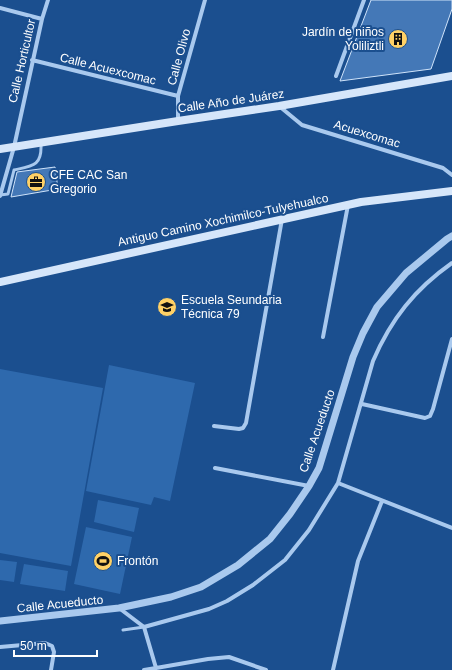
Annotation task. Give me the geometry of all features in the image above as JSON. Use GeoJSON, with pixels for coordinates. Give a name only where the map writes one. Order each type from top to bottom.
{"type":"FeatureCollection","features":[{"type":"Feature","properties":{"kind":"main road","name":"Calle Año de Juárez"},"geometry":{"type":"LineString","coordinates":[[0,149],[279,106],[452,76]]}},
{"type":"Feature","properties":{"kind":"main road","name":"Antiguo Camino Xochimilco-Tulyehualco"},"geometry":{"type":"LineString","coordinates":[[0,282],[348,204],[452,191]]}},
{"type":"Feature","properties":{"kind":"street","name":"Calle Horticultor"},"geometry":{"type":"LineString","coordinates":[[0,196],[14,147],[32,60],[48,0]]}},
{"type":"Feature","properties":{"kind":"street","name":"Calle Olivo"},"geometry":{"type":"LineString","coordinates":[[178,121],[178,96],[205,0]]}},
{"type":"Feature","properties":{"kind":"street"},"geometry":{"type":"LineString","coordinates":[[336,76],[364,0]]}},
{"type":"Feature","properties":{"kind":"street"},"geometry":{"type":"LineString","coordinates":[[0,8],[42,19]]}},
{"type":"Feature","properties":{"kind":"street","name":"Calle Acuexcomac"},"geometry":{"type":"LineString","coordinates":[[32,60],[178,96]]}},
{"type":"Feature","properties":{"kind":"street","name":"Acuexcomac"},"geometry":{"type":"LineString","coordinates":[[279,106],[302,125],[443,168],[452,176]]}},
{"type":"Feature","properties":{"kind":"street"},"geometry":{"type":"LineString","coordinates":[[323,337],[348,204]]}},
{"type":"Feature","properties":{"kind":"street"},"geometry":{"type":"LineString","coordinates":[[214,426],[239,429],[246,423],[282,219]]}},
{"type":"Feature","properties":{"kind":"street","name":"Calle Acueducto"},"geometry":{"type":"LineString","coordinates":[[0,621],[119,608],[170,597],[201,587],[238,565],[270,539],[290,514],[319,468],[353,357],[363,333],[377,308],[406,273],[452,236]]}},
{"type":"Feature","properties":{"kind":"street"},"geometry":{"type":"LineString","coordinates":[[144,627],[209,609],[227,601],[253,585],[285,560],[309,530],[338,483],[362,404],[373,360],[381,341],[413,296],[438,273],[452,263]]}},
{"type":"Feature","properties":{"kind":"street"},"geometry":{"type":"LineString","coordinates":[[362,404],[425,418],[430,416],[452,339]]}},
{"type":"Feature","properties":{"kind":"street"},"geometry":{"type":"LineString","coordinates":[[215,468],[309,486]]}},
{"type":"Feature","properties":{"kind":"street"},"geometry":{"type":"LineString","coordinates":[[338,483],[452,528]]}},
{"type":"Feature","properties":{"kind":"street"},"geometry":{"type":"LineString","coordinates":[[333,670],[358,561],[382,501]]}},
{"type":"Feature","properties":{"kind":"street"},"geometry":{"type":"LineString","coordinates":[[119,608],[144,627],[156,668]]}},
{"type":"Feature","properties":{"kind":"street"},"geometry":{"type":"LineString","coordinates":[[0,647],[45,643],[52,646],[54,652],[51,670]]}},
{"type":"Feature","properties":{"kind":"street"},"geometry":{"type":"LineString","coordinates":[[144,670],[229,657],[266,670]]}},
{"type":"Feature","properties":{"kind":"lane"},"geometry":{"type":"LineString","coordinates":[[0,196],[8,194],[14,170],[35,165],[39,161],[42,154],[41,142]]}},
{"type":"Feature","properties":{"kind":"lane"},"geometry":{"type":"LineString","coordinates":[[123,630],[144,627]]}},
{"type":"Feature","properties":{"kind":"shaded area"},"geometry":{"type":"Polygon","coordinates":[[[109,365],[195,383],[170,501],[154,497],[151,505],[86,491],[109,365]]]}},
{"type":"Feature","properties":{"kind":"shaded area"},"geometry":{"type":"Polygon","coordinates":[[[0,369],[103,388],[71,566],[0,553],[0,369]]]}},
{"type":"Feature","properties":{"kind":"shaded area"},"geometry":{"type":"Polygon","coordinates":[[[98,500],[139,508],[134,532],[94,522],[98,500]]]}},
{"type":"Feature","properties":{"kind":"shaded area","name":"Frontón"},"geometry":{"type":"Polygon","coordinates":[[[86,527],[132,537],[120,594],[74,584],[86,527]]]}},
{"type":"Feature","properties":{"kind":"shaded area"},"geometry":{"type":"Polygon","coordinates":[[[0,560],[17,562],[14,582],[0,580],[0,560]]]}},
{"type":"Feature","properties":{"kind":"shaded area"},"geometry":{"type":"Polygon","coordinates":[[[24,564],[68,571],[65,591],[20,584],[24,564]]]}},
{"type":"Feature","properties":{"kind":"building","name":"Jardín de niños Yoliliztli"},"geometry":{"type":"Polygon","coordinates":[[[371,0],[452,0],[452,9],[431,69],[340,81],[371,0]]]}},
{"type":"Feature","properties":{"kind":"building"},"geometry":{"type":"Polygon","coordinates":[[[55,167],[58,189],[11,197],[17,172],[55,167]]]}},
{"type":"Feature","properties":{"kind":"place","name":"Jardín de niños Yoliliztli"},"geometry":{"type":"Point","coordinates":[398,39]}},
{"type":"Feature","properties":{"kind":"place","name":"CFE CAC San Gregorio"},"geometry":{"type":"Point","coordinates":[36,182]}},
{"type":"Feature","properties":{"kind":"place","name":"Escuela Seundaria Técnica 79"},"geometry":{"type":"Point","coordinates":[167,307]}},
{"type":"Feature","properties":{"kind":"place","name":"Frontón"},"geometry":{"type":"Point","coordinates":[103,561]}}]}
